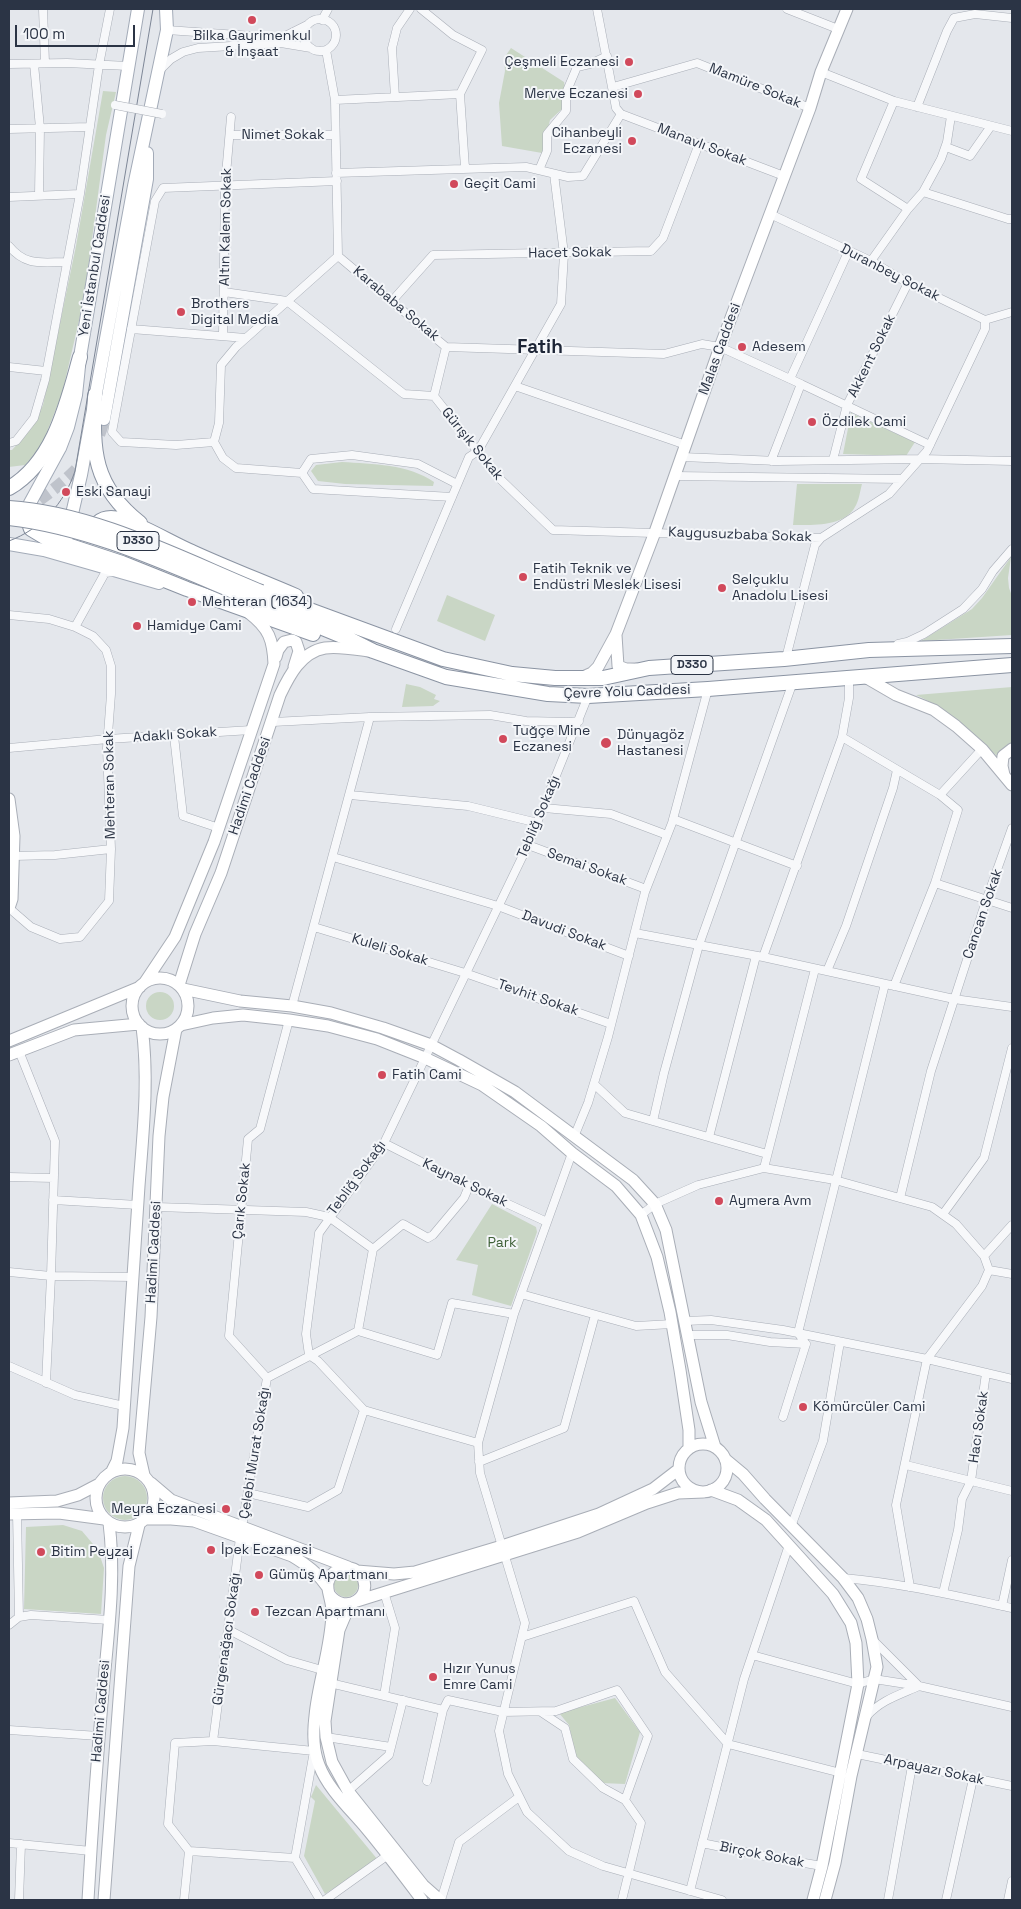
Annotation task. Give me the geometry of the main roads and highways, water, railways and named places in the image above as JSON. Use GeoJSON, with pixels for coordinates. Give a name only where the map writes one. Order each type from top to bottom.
{"type":"FeatureCollection","features":[{"type":"Feature","properties":{"kind":"highway"},"geometry":{"type":"LineString","coordinates":[[9,488],[24,478],[50,443],[62,415],[80,357]]}},
{"type":"Feature","properties":{"kind":"highway"},"geometry":{"type":"LineString","coordinates":[[95,396],[94,444],[105,483],[120,506],[154,534]]}},
{"type":"Feature","properties":{"kind":"highway","name":"D330"},"geometry":{"type":"LineString","coordinates":[[9,508],[48,513],[99,527],[259,597]]}},
{"type":"Feature","properties":{"kind":"highway"},"geometry":{"type":"LineString","coordinates":[[26,515],[28,526],[35,533],[119,567],[187,589],[335,642],[373,651]]}},
{"type":"Feature","properties":{"kind":"highway","name":"D330"},"geometry":{"type":"LineString","coordinates":[[9,518],[60,526],[96,537],[259,597]]}},
{"type":"Feature","properties":{"kind":"highway"},"geometry":{"type":"LineString","coordinates":[[119,567],[94,543],[92,532],[98,522],[110,518],[154,534],[191,552],[326,608],[377,636]]}},
{"type":"Feature","properties":{"kind":"highway","name":"Çevre Yolu Caddesi"},"geometry":{"type":"LineString","coordinates":[[259,597],[442,659],[512,674],[555,678],[603,678],[649,668],[784,659],[869,650],[1012,646]]}},
{"type":"Feature","properties":{"kind":"highway","name":"Çevre Yolu Caddesi"},"geometry":{"type":"LineString","coordinates":[[259,597],[373,651],[446,676],[548,694],[588,696],[708,689],[1012,666]]}},
{"type":"Feature","properties":{"kind":"main road","name":"Yeni İstanbul Caddesi"},"geometry":{"type":"LineString","coordinates":[[26,515],[30,503],[60,448],[68,427],[76,395],[80,357],[138,9]]}},
{"type":"Feature","properties":{"kind":"main road","name":"Yeni İstanbul Caddesi"},"geometry":{"type":"LineString","coordinates":[[64,544],[81,475],[167,30],[166,9]]}},
{"type":"Feature","properties":{"kind":"main road","name":"Malas Caddesi"},"geometry":{"type":"LineString","coordinates":[[579,679],[592,673],[598,667],[616,634],[651,533],[675,476],[720,348],[847,9]]}},
{"type":"Feature","properties":{"kind":"main road","name":"Yeni İstanbul Caddesi"},"geometry":{"type":"LineString","coordinates":[[104,419],[147,179],[147,126]]}},
{"type":"Feature","properties":{"kind":"main road"},"geometry":{"type":"LineString","coordinates":[[9,544],[119,567]]}},
{"type":"Feature","properties":{"kind":"main road","name":"Hadimi Caddesi"},"geometry":{"type":"LineString","coordinates":[[142,985],[175,937],[219,828],[274,664],[272,639],[258,621],[244,609]]}},
{"type":"Feature","properties":{"kind":"main road"},"geometry":{"type":"LineString","coordinates":[[616,634],[618,666],[626,669],[649,668]]}},
{"type":"Feature","properties":{"kind":"main road"},"geometry":{"type":"LineString","coordinates":[[274,664],[280,645],[287,640],[292,640],[297,644],[299,651],[292,671]]}},
{"type":"Feature","properties":{"kind":"main road","name":"Hadimi Caddesi"},"geometry":{"type":"LineString","coordinates":[[181,987],[195,934],[221,873],[273,722],[280,695],[292,671],[304,659],[322,648],[373,651]]}},
{"type":"Feature","properties":{"kind":"main road"},"geometry":{"type":"LineString","coordinates":[[864,677],[896,694],[934,710],[982,749],[1009,781]]}},
{"type":"Feature","properties":{"kind":"main road"},"geometry":{"type":"LineString","coordinates":[[1009,781],[1002,766],[1003,756],[1012,749]]}},
{"type":"Feature","properties":{"kind":"main road"},"geometry":{"type":"LineString","coordinates":[[9,799],[14,836],[12,900],[9,908]]}},
{"type":"Feature","properties":{"kind":"main road"},"geometry":{"type":"LineString","coordinates":[[9,1041],[111,1000],[152,979],[162,978],[171,980],[181,987],[240,1001],[292,1006],[331,1013],[431,1046],[459,1060],[515,1092],[633,1180],[655,1204],[666,1230],[701,1402],[714,1447],[743,1474],[765,1499],[844,1578],[858,1598],[867,1619],[877,1667],[835,1863],[825,1900]]}},
{"type":"Feature","properties":{"kind":"main road"},"geometry":{"type":"LineString","coordinates":[[142,985],[133,1001],[135,1017],[140,1025],[149,1032],[158,1034],[168,1033],[179,1027],[214,1018],[243,1015],[328,1026],[377,1039],[425,1058],[482,1085],[541,1126],[572,1153],[616,1186],[640,1215],[657,1257],[672,1324],[690,1430],[689,1448]]}},
{"type":"Feature","properties":{"kind":"main road"},"geometry":{"type":"LineString","coordinates":[[179,1027],[188,1012],[189,1004],[181,987]]}},
{"type":"Feature","properties":{"kind":"main road"},"geometry":{"type":"LineString","coordinates":[[14,1053],[74,1030],[140,1025]]}},
{"type":"Feature","properties":{"kind":"main road","name":"Hadimi Caddesi"},"geometry":{"type":"LineString","coordinates":[[112,1471],[117,1461],[123,1428],[146,1080],[145,1048],[140,1025]]}},
{"type":"Feature","properties":{"kind":"main road","name":"Hadimi Caddesi"},"geometry":{"type":"LineString","coordinates":[[147,1479],[140,1453],[163,1097],[179,1027]]}},
{"type":"Feature","properties":{"kind":"main road"},"geometry":{"type":"LineString","coordinates":[[714,1447],[702,1444],[689,1448],[683,1454],[679,1469],[680,1476],[690,1488],[738,1500],[766,1520],[833,1594],[851,1622],[856,1643],[858,1684],[822,1866],[813,1900]]}},
{"type":"Feature","properties":{"kind":"main road"},"geometry":{"type":"LineString","coordinates":[[422,1900],[388,1855],[328,1783],[314,1751],[314,1716],[332,1610],[329,1591],[330,1576],[345,1567],[354,1570],[394,1574],[415,1572],[578,1532],[648,1503],[678,1493],[708,1491],[723,1481],[727,1466],[725,1459]]}},
{"type":"Feature","properties":{"kind":"main road"},"geometry":{"type":"LineString","coordinates":[[9,1503],[56,1502],[78,1496],[99,1484],[112,1471],[129,1469],[147,1479],[171,1500],[307,1564],[319,1575],[338,1602],[352,1603],[599,1514],[653,1489],[679,1469]]}},
{"type":"Feature","properties":{"kind":"main road"},"geometry":{"type":"LineString","coordinates":[[143,1522],[152,1511],[155,1502],[154,1492],[147,1479]]}},
{"type":"Feature","properties":{"kind":"main road"},"geometry":{"type":"LineString","coordinates":[[99,1484],[96,1502],[99,1511],[107,1521]]}},
{"type":"Feature","properties":{"kind":"main road"},"geometry":{"type":"LineString","coordinates":[[13,1514],[59,1513],[107,1521],[124,1527],[143,1522],[171,1519],[194,1521],[241,1532],[354,1570],[364,1581],[364,1587],[363,1593],[352,1603],[339,1630],[325,1721],[326,1738],[332,1762],[348,1791],[423,1885],[440,1900]]}},
{"type":"Feature","properties":{"kind":"main road","name":"Hadimi Caddesi"},"geometry":{"type":"LineString","coordinates":[[88,1900],[113,1550],[107,1521]]}},
{"type":"Feature","properties":{"kind":"main road","name":"Hadimi Caddesi"},"geometry":{"type":"LineString","coordinates":[[104,1900],[129,1566],[143,1522]]}},
{"type":"Feature","properties":{"kind":"tunnel"},"geometry":{"type":"LineString","coordinates":[[25,511],[63,482],[84,461],[99,435],[104,419]]}},
{"type":"Feature","properties":{"kind":"tram line"},"geometry":{"type":"LineString","coordinates":[[9,541],[31,530],[50,514],[65,494],[75,471],[153,9]]}},
{"type":"Feature","properties":{"kind":"place","name":"Bilka Gayrimenkul & İnşaat"},"geometry":{"type":"Point","coordinates":[252,20]}},
{"type":"Feature","properties":{"kind":"place","name":"Çeşmeli Eczanesi"},"geometry":{"type":"Point","coordinates":[629,62]}},
{"type":"Feature","properties":{"kind":"place","name":"Merve Eczanesi"},"geometry":{"type":"Point","coordinates":[638,94]}},
{"type":"Feature","properties":{"kind":"place","name":"Cihanbeyli Eczanesi"},"geometry":{"type":"Point","coordinates":[632,141]}},
{"type":"Feature","properties":{"kind":"place","name":"Geçit Cami"},"geometry":{"type":"Point","coordinates":[454,184]}},
{"type":"Feature","properties":{"kind":"place","name":"Brothers Digital Media"},"geometry":{"type":"Point","coordinates":[181,312]}},
{"type":"Feature","properties":{"kind":"place","name":"Adesem"},"geometry":{"type":"Point","coordinates":[742,347]}},
{"type":"Feature","properties":{"kind":"place","name":"Özdilek Cami"},"geometry":{"type":"Point","coordinates":[812,422]}},
{"type":"Feature","properties":{"kind":"place","name":"Eski Sanayi"},"geometry":{"type":"Point","coordinates":[66,492]}},
{"type":"Feature","properties":{"kind":"place","name":"Fatih Teknik ve Endüstri Meslek Lisesi"},"geometry":{"type":"Point","coordinates":[523,577]}},
{"type":"Feature","properties":{"kind":"place","name":"Selçuklu Anadolu Lisesi"},"geometry":{"type":"Point","coordinates":[722,588]}},
{"type":"Feature","properties":{"kind":"place","name":"Mehteran (1634)"},"geometry":{"type":"Point","coordinates":[192,602]}},
{"type":"Feature","properties":{"kind":"place","name":"Hamidye Cami"},"geometry":{"type":"Point","coordinates":[137,626]}},
{"type":"Feature","properties":{"kind":"place","name":"Tuğçe Mine Eczanesi"},"geometry":{"type":"Point","coordinates":[503,739]}},
{"type":"Feature","properties":{"kind":"place","name":"Dünyagöz Hastanesi"},"geometry":{"type":"Point","coordinates":[606,743]}},
{"type":"Feature","properties":{"kind":"place","name":"Fatih Cami"},"geometry":{"type":"Point","coordinates":[382,1075]}},
{"type":"Feature","properties":{"kind":"place","name":"Aymera Avm"},"geometry":{"type":"Point","coordinates":[719,1201]}},
{"type":"Feature","properties":{"kind":"place","name":"Kömürcüler Cami"},"geometry":{"type":"Point","coordinates":[803,1407]}},
{"type":"Feature","properties":{"kind":"place","name":"Meyra Eczanesi"},"geometry":{"type":"Point","coordinates":[226,1509]}},
{"type":"Feature","properties":{"kind":"place","name":"İpek Eczanesi"},"geometry":{"type":"Point","coordinates":[211,1550]}},
{"type":"Feature","properties":{"kind":"place","name":"Bitim Peyzaj"},"geometry":{"type":"Point","coordinates":[41,1552]}},
{"type":"Feature","properties":{"kind":"place","name":"Gümüş Apartmanı"},"geometry":{"type":"Point","coordinates":[259,1575]}},
{"type":"Feature","properties":{"kind":"place","name":"Tezcan Apartmanı"},"geometry":{"type":"Point","coordinates":[255,1612]}},
{"type":"Feature","properties":{"kind":"place","name":"Hızır Yunus Emre Cami"},"geometry":{"type":"Point","coordinates":[433,1677]}},
{"type":"Feature","properties":{"kind":"district","name":"Fatih"},"geometry":{"type":"Point","coordinates":[540,348]}},
{"type":"Feature","properties":{"kind":"park label","name":"Park"},"geometry":{"type":"Point","coordinates":[502,1243]}}]}
